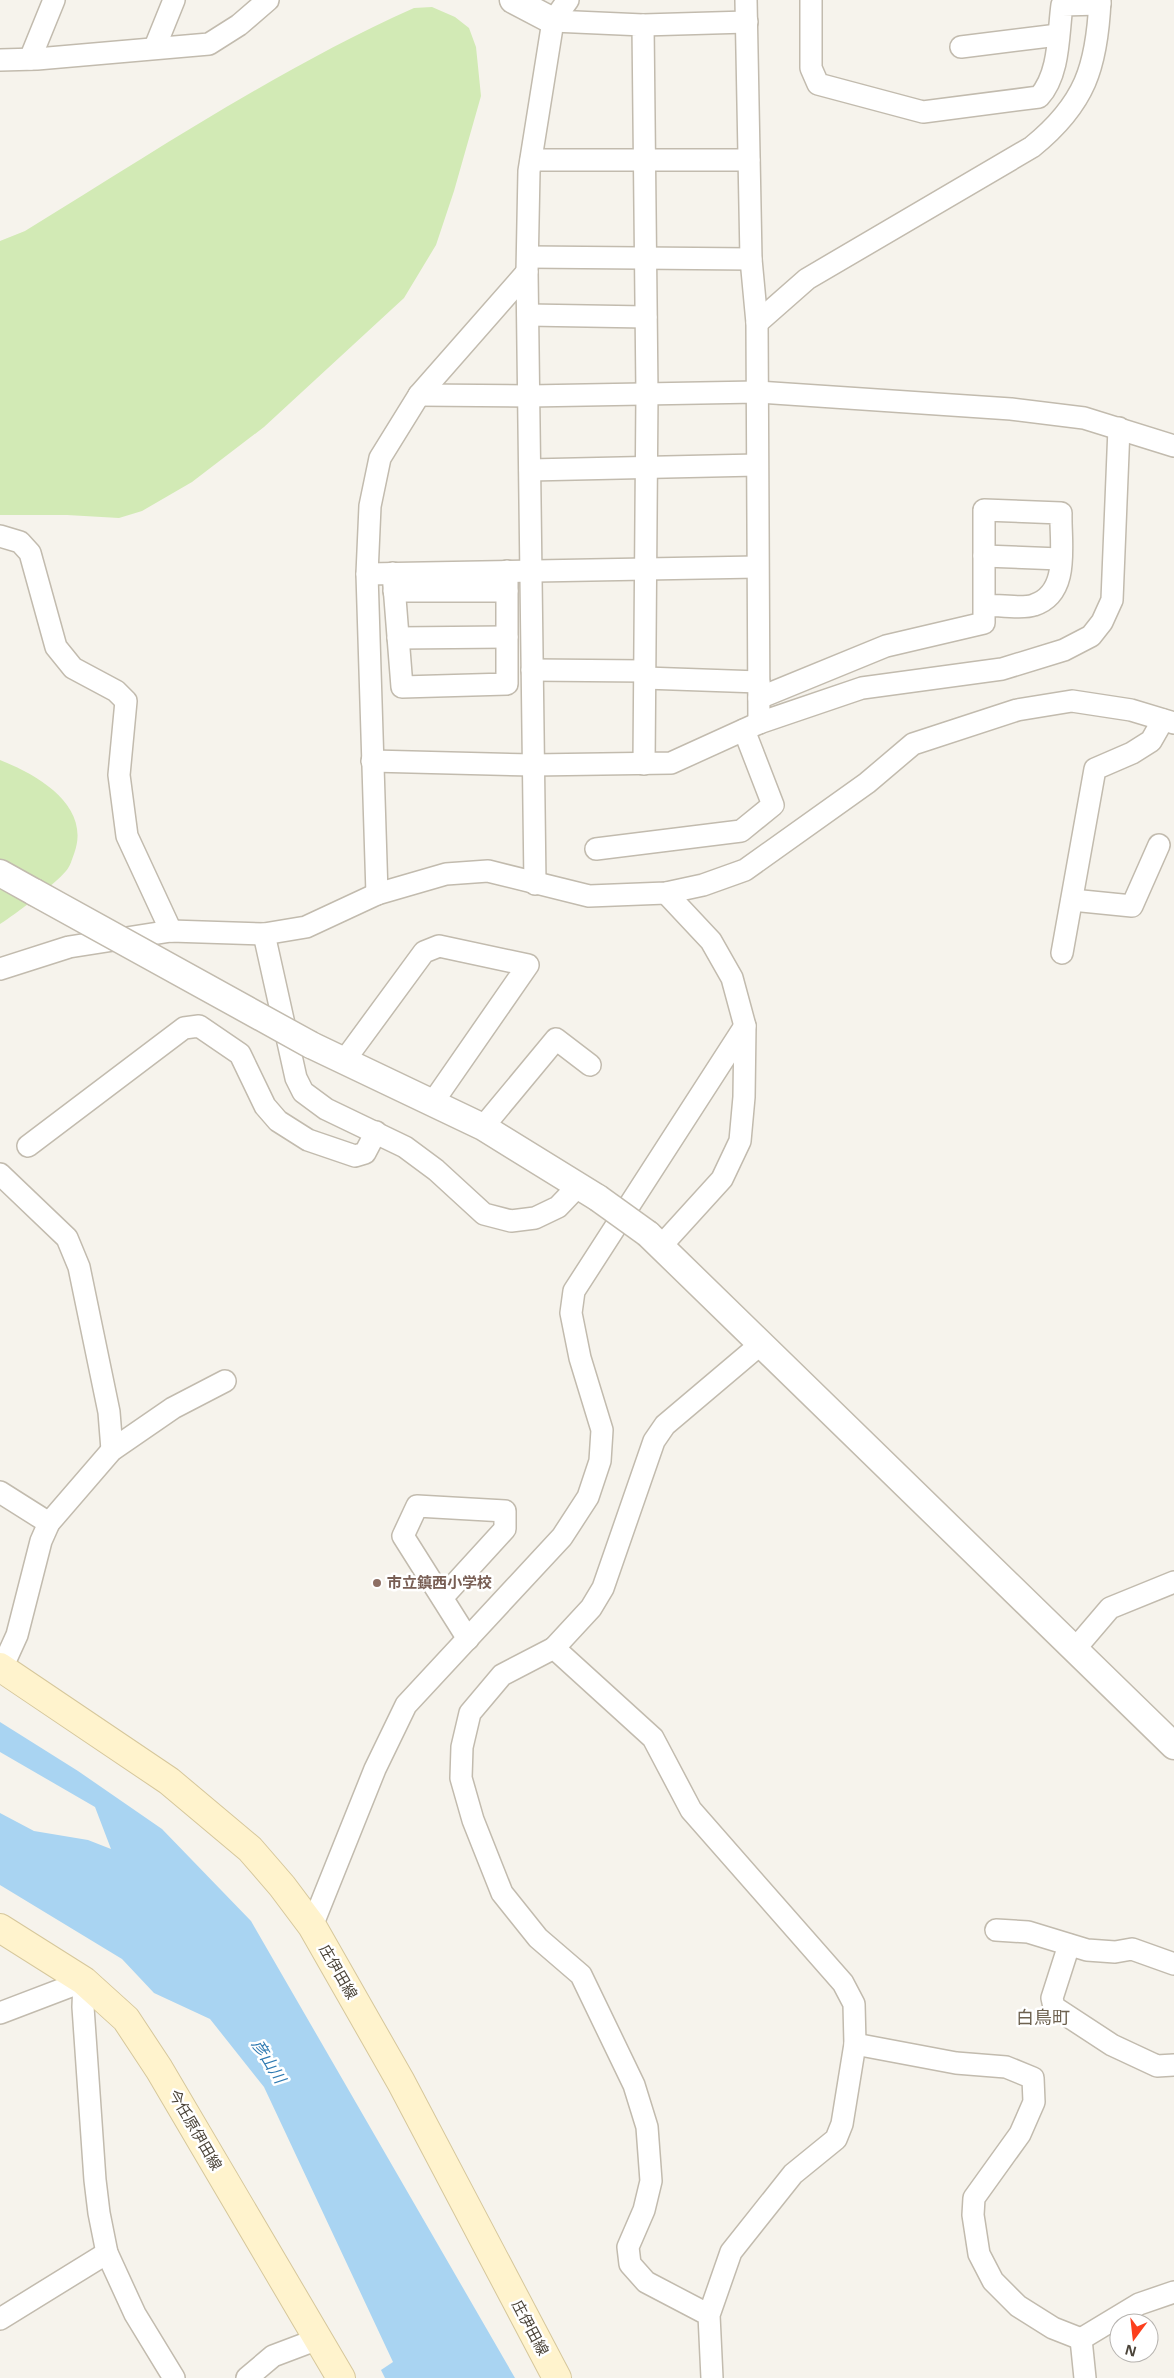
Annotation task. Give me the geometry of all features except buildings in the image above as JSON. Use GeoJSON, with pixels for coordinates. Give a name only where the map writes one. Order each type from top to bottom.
{"type":"FeatureCollection","features":[{"type":"Feature","properties":{"kind":"main road","name":"庄伊田線"},"geometry":{"type":"LineString","coordinates":[[1,1667],[176,1787],[250,1849],[282,1886],[312,1926],[401,2082],[556,2378]]}},
{"type":"Feature","properties":{"kind":"main road","name":"今任原伊田線"},"geometry":{"type":"LineString","coordinates":[[0,1928],[84,1981],[126,2019],[159,2069],[341,2378]]}},
{"type":"Feature","properties":{"kind":"street"},"geometry":{"type":"LineString","coordinates":[[30,59],[54,0]]}},
{"type":"Feature","properties":{"kind":"street"},"geometry":{"type":"LineString","coordinates":[[155,48],[174,0]]}},
{"type":"Feature","properties":{"kind":"street"},"geometry":{"type":"LineString","coordinates":[[0,60],[209,44],[239,25],[268,0]]}},
{"type":"Feature","properties":{"kind":"street"},"geometry":{"type":"LineString","coordinates":[[513,0],[552,21],[643,25],[747,22]]}},
{"type":"Feature","properties":{"kind":"street"},"geometry":{"type":"LineString","coordinates":[[535,884],[528,316],[531,160],[552,21],[568,0]]}},
{"type":"Feature","properties":{"kind":"street"},"geometry":{"type":"LineString","coordinates":[[596,849],[741,831],[774,805],[752,727],[759,690],[757,323],[751,259],[746,0]]}},
{"type":"Feature","properties":{"kind":"street"},"geometry":{"type":"LineString","coordinates":[[757,323],[807,279],[1032,147],[1054,129],[1072,108],[1088,78],[1099,31],[1100,2],[1062,4],[1053,71],[1048,87],[1039,97],[923,112],[818,84],[811,68],[811,0]]}},
{"type":"Feature","properties":{"kind":"street"},"geometry":{"type":"LineString","coordinates":[[643,25],[647,394],[644,764]]}},
{"type":"Feature","properties":{"kind":"street"},"geometry":{"type":"LineString","coordinates":[[961,47],[1058,35]]}},
{"type":"Feature","properties":{"kind":"street"},"geometry":{"type":"LineString","coordinates":[[531,160],[749,160]]}},
{"type":"Feature","properties":{"kind":"street"},"geometry":{"type":"LineString","coordinates":[[377,894],[367,574],[370,506],[380,458],[420,394],[528,265],[645,260],[751,259]]}},
{"type":"Feature","properties":{"kind":"street"},"geometry":{"type":"LineString","coordinates":[[528,316],[646,316]]}},
{"type":"Feature","properties":{"kind":"street"},"geometry":{"type":"LineString","coordinates":[[420,394],[529,396],[757,392],[1011,409],[1084,418],[1174,446]]}},
{"type":"Feature","properties":{"kind":"street"},"geometry":{"type":"LineString","coordinates":[[372,761],[533,765],[671,764],[752,727],[862,688],[1002,669],[1064,650],[1091,636],[1102,622],[1112,600],[1119,428]]}},
{"type":"Feature","properties":{"kind":"street"},"geometry":{"type":"LineString","coordinates":[[530,470],[757,465]]}},
{"type":"Feature","properties":{"kind":"street"},"geometry":{"type":"LineString","coordinates":[[532,670],[645,675],[759,690],[886,646],[984,623],[984,605],[984,510],[1061,513],[1060,581],[1052,596],[1033,606],[984,605]]}},
{"type":"Feature","properties":{"kind":"street"},"geometry":{"type":"LineString","coordinates":[[0,536],[20,542],[30,552],[56,647],[73,668],[116,691],[126,701],[119,775],[127,836],[171,931]]}},
{"type":"Feature","properties":{"kind":"street"},"geometry":{"type":"LineString","coordinates":[[984,556],[1060,559]]}},
{"type":"Feature","properties":{"kind":"street"},"geometry":{"type":"LineString","coordinates":[[367,574],[394,582],[507,581],[530,571],[757,568]]}},
{"type":"Feature","properties":{"kind":"street"},"geometry":{"type":"LineString","coordinates":[[394,582],[402,687],[507,684],[507,581]]}},
{"type":"Feature","properties":{"kind":"street"},"geometry":{"type":"LineString","coordinates":[[398,638],[507,637]]}},
{"type":"Feature","properties":{"kind":"street"},"geometry":{"type":"LineString","coordinates":[[0,969],[69,946],[171,931],[264,934],[306,927],[377,894],[446,874],[488,871],[589,896],[666,893],[702,885],[745,870],[867,783],[913,744],[1017,710],[1072,701],[1131,710],[1169,722],[1151,741],[1132,754],[1095,769],[1062,953]]}},
{"type":"Feature","properties":{"kind":"street"},"geometry":{"type":"LineString","coordinates":[[1072,900],[1132,906],[1159,844]]}},
{"type":"Feature","properties":{"kind":"street"},"geometry":{"type":"LineString","coordinates":[[0,873],[311,1045],[483,1127],[588,1192],[655,1239],[1174,1746]]}},
{"type":"Feature","properties":{"kind":"street"},"geometry":{"type":"LineString","coordinates":[[655,1239],[722,1179],[740,1141],[744,1097],[745,1026],[732,978],[711,941],[666,893]]}},
{"type":"Feature","properties":{"kind":"street"},"geometry":{"type":"LineString","coordinates":[[264,934],[296,1078],[302,1092],[326,1109],[376,1132],[405,1148],[436,1170],[484,1214],[511,1221],[535,1218],[588,1192]]}},
{"type":"Feature","properties":{"kind":"street"},"geometry":{"type":"LineString","coordinates":[[344,1061],[424,952],[439,946],[528,965],[433,1102]]}},
{"type":"Feature","properties":{"kind":"street"},"geometry":{"type":"LineString","coordinates":[[28,1146],[184,1028],[199,1026],[240,1054],[265,1106],[278,1121],[308,1140],[355,1156],[366,1153],[376,1132]]}},
{"type":"Feature","properties":{"kind":"street"},"geometry":{"type":"LineString","coordinates":[[312,1926],[375,1769],[406,1706],[562,1537],[588,1498],[600,1461],[602,1430],[580,1358],[571,1313],[574,1291],[745,1026]]}},
{"type":"Feature","properties":{"kind":"street"},"geometry":{"type":"LineString","coordinates":[[483,1127],[556,1039],[590,1065]]}},
{"type":"Feature","properties":{"kind":"street"},"geometry":{"type":"LineString","coordinates":[[0,1174],[67,1238],[79,1267],[109,1412],[112,1450]]}},
{"type":"Feature","properties":{"kind":"street"},"geometry":{"type":"LineString","coordinates":[[709,2315],[646,2282],[630,2264],[628,2247],[644,2210],[651,2180],[647,2127],[634,2085],[581,1975],[538,1938],[502,1893],[473,1820],[461,1778],[462,1746],[470,1713],[502,1675],[554,1648],[591,1608],[603,1588],[654,1440],[665,1426],[762,1343]]}},
{"type":"Feature","properties":{"kind":"street"},"geometry":{"type":"LineString","coordinates":[[1,1667],[17,1635],[41,1541],[49,1523],[112,1450],[173,1408],[225,1381]]}},
{"type":"Feature","properties":{"kind":"street"},"geometry":{"type":"LineString","coordinates":[[0,1492],[49,1523]]}},
{"type":"Feature","properties":{"kind":"street"},"geometry":{"type":"LineString","coordinates":[[442,1598],[505,1530],[505,1512],[417,1506],[403,1536],[442,1598],[468,1639]]}},
{"type":"Feature","properties":{"kind":"street"},"geometry":{"type":"LineString","coordinates":[[1075,1649],[1110,1608],[1174,1582]]}},
{"type":"Feature","properties":{"kind":"street"},"geometry":{"type":"LineString","coordinates":[[554,1648],[653,1738],[691,1810],[843,1983],[854,2004],[854,2044],[842,2124],[836,2139],[793,2174],[731,2252],[709,2315],[712,2378]]}},
{"type":"Feature","properties":{"kind":"street"},"geometry":{"type":"LineString","coordinates":[[996,1930],[1028,1932],[1087,1950],[1115,1952],[1132,1950],[1174,1964]]}},
{"type":"Feature","properties":{"kind":"street"},"geometry":{"type":"LineString","coordinates":[[1069,1945],[1052,1998],[1054,2007],[1112,2045],[1157,2066],[1174,2065]]}},
{"type":"Feature","properties":{"kind":"street"},"geometry":{"type":"LineString","coordinates":[[0,2013],[84,1981],[95,2180],[107,2253],[135,2314],[174,2378]]}},
{"type":"Feature","properties":{"kind":"street"},"geometry":{"type":"LineString","coordinates":[[854,2044],[956,2063],[1006,2067],[1033,2078],[1034,2102],[1020,2134],[974,2198],[973,2215],[979,2254],[993,2281],[1018,2306],[1053,2328],[1081,2339]]}},
{"type":"Feature","properties":{"kind":"street"},"geometry":{"type":"LineString","coordinates":[[0,2319],[107,2253]]}},
{"type":"Feature","properties":{"kind":"street"},"geometry":{"type":"LineString","coordinates":[[1081,2339],[1139,2304],[1174,2292]]}},
{"type":"Feature","properties":{"kind":"street"},"geometry":{"type":"LineString","coordinates":[[247,2378],[273,2356],[318,2338]]}},
{"type":"Feature","properties":{"kind":"street"},"geometry":{"type":"LineString","coordinates":[[1081,2339],[1085,2378]]}},
{"type":"Feature","properties":{"kind":"green space"},"geometry":{"type":"Polygon","coordinates":[[[432,7],[455,17],[469,28],[476,47],[481,96],[454,191],[436,245],[404,298],[264,427],[192,482],[142,511],[119,518],[67,515],[0,515],[0,241],[25,231],[216,113],[314,58],[414,8],[432,7]]]}},
{"type":"Feature","properties":{"kind":"green space"},"geometry":{"type":"Polygon","coordinates":[[[0,760],[30,774],[58,795],[69,807],[75,821],[78,837],[74,854],[66,871],[35,899],[0,924],[0,760]]]}},
{"type":"Feature","properties":{"kind":"water","name":"彦山川"},"geometry":{"type":"Polygon","coordinates":[[[0,1722],[78,1771],[162,1829],[251,1921],[515,2378],[385,2378],[381,2370],[393,2362],[264,2087],[210,2019],[154,1993],[122,1959],[0,1885],[0,1813],[34,1831],[88,1840],[111,1849],[95,1807],[0,1752],[0,1722]]]}},
{"type":"Feature","properties":{"kind":"place","name":"市立鎮西小学校"},"geometry":{"type":"Point","coordinates":[377,1583]}},
{"type":"Feature","properties":{"kind":"district","name":"白鳥町"},"geometry":{"type":"Point","coordinates":[1043,2018]}}]}
